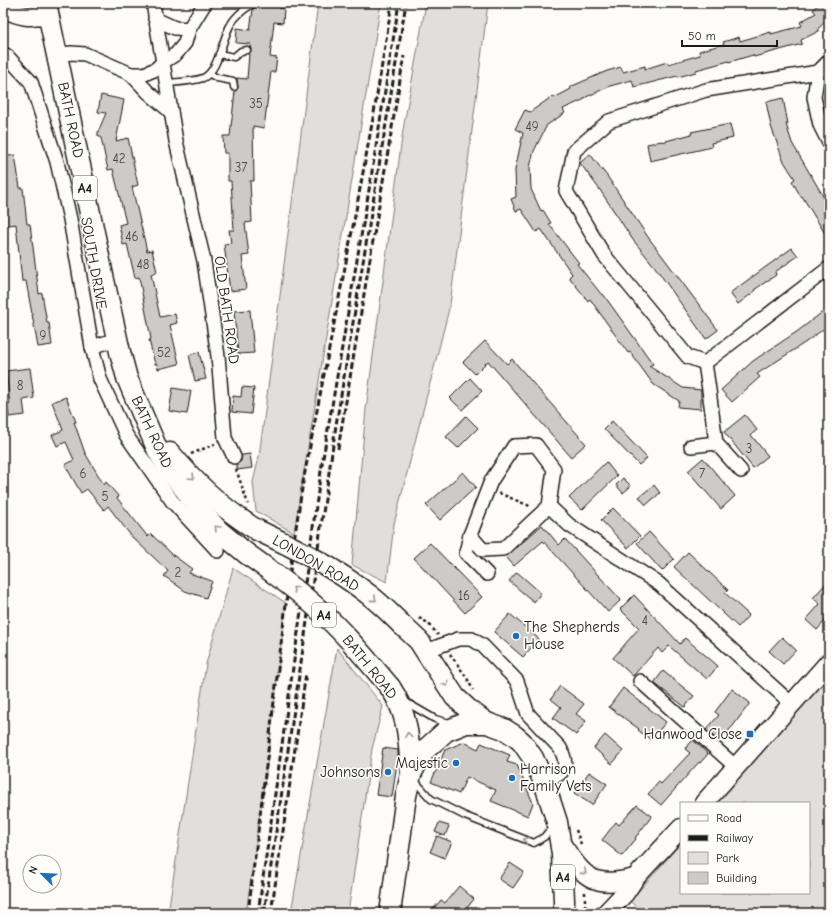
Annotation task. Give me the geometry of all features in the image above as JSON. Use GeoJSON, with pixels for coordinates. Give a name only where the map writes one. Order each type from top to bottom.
{"type":"FeatureCollection","features":[{"type":"Feature","properties":{"kind":"main road","name":"BATH ROAD"},"geometry":{"type":"LineString","coordinates":[[47,8],[117,339],[127,378],[158,451],[179,483],[215,527],[318,609],[360,653],[393,692],[404,714],[407,727],[410,774]]}},
{"type":"Feature","properties":{"kind":"main road","name":"LONDON ROAD"},"geometry":{"type":"LineString","coordinates":[[148,426],[173,456],[213,497],[243,522],[330,567],[367,593],[412,633],[426,650],[455,697],[469,710],[487,723],[504,729],[522,742],[533,758],[565,823],[560,842],[564,913]]}},
{"type":"Feature","properties":{"kind":"main road","name":"A4"},"geometry":{"type":"LineString","coordinates":[[390,913],[410,774],[420,757],[433,742],[446,731],[466,723],[487,723]]}},
{"type":"Feature","properties":{"kind":"street","name":"OLD BATH ROAD"},"geometry":{"type":"LineString","coordinates":[[153,3],[176,141],[204,262],[218,356],[226,438],[234,457]]}},
{"type":"Feature","properties":{"kind":"street"},"geometry":{"type":"LineString","coordinates":[[131,74],[144,74],[156,69],[163,62],[176,54],[185,43],[189,30],[205,3]]}},
{"type":"Feature","properties":{"kind":"street"},"geometry":{"type":"LineString","coordinates":[[3,8],[19,16],[27,17],[47,8]]}},
{"type":"Feature","properties":{"kind":"street"},"geometry":{"type":"LineString","coordinates":[[155,19],[175,28],[189,30]]}},
{"type":"Feature","properties":{"kind":"street"},"geometry":{"type":"LineString","coordinates":[[57,55],[71,52],[85,54],[131,74],[148,92],[171,112]]}},
{"type":"Feature","properties":{"kind":"street","name":"SOUTH DRIVE"},"geometry":{"type":"LineString","coordinates":[[6,55],[31,82],[56,162],[70,219],[92,347],[100,379],[126,435],[172,501],[218,551]]}},
{"type":"Feature","properties":{"kind":"street"},"geometry":{"type":"LineString","coordinates":[[704,363],[688,357],[604,256],[566,191],[574,151],[609,121],[706,90],[818,72],[829,61]]}},
{"type":"Feature","properties":{"kind":"street"},"geometry":{"type":"LineString","coordinates":[[818,72],[814,97],[820,125],[829,143]]}},
{"type":"Feature","properties":{"kind":"street"},"geometry":{"type":"LineString","coordinates":[[704,363],[829,268]]}},
{"type":"Feature","properties":{"kind":"street"},"geometry":{"type":"LineString","coordinates":[[92,347],[117,339]]}},
{"type":"Feature","properties":{"kind":"street"},"geometry":{"type":"LineString","coordinates":[[704,363],[710,390],[716,443],[741,471]]}},
{"type":"Feature","properties":{"kind":"street"},"geometry":{"type":"LineString","coordinates":[[691,446],[716,443]]}},
{"type":"Feature","properties":{"kind":"street"},"geometry":{"type":"LineString","coordinates":[[470,535],[483,550],[503,549],[546,509],[554,469],[536,445],[514,446],[491,481],[470,535],[466,553],[487,574]]}},
{"type":"Feature","properties":{"kind":"street"},"geometry":{"type":"LineString","coordinates":[[546,509],[658,584],[792,704]]}},
{"type":"Feature","properties":{"kind":"street"},"geometry":{"type":"LineString","coordinates":[[426,650],[458,639],[472,639],[483,646],[516,681],[528,714],[560,748],[564,755],[565,766],[561,773],[544,782]]}},
{"type":"Feature","properties":{"kind":"street"},"geometry":{"type":"LineString","coordinates":[[705,802],[829,662]]}},
{"type":"Feature","properties":{"kind":"street"},"geometry":{"type":"LineString","coordinates":[[640,681],[736,767]]}},
{"type":"Feature","properties":{"kind":"street"},"geometry":{"type":"LineString","coordinates":[[606,913],[625,892],[635,878],[680,829]]}},
{"type":"Feature","properties":{"kind":"street"},"geometry":{"type":"LineString","coordinates":[[560,842],[578,866],[590,877],[608,882],[635,878]]}},
{"type":"Feature","properties":{"kind":"lane"},"geometry":{"type":"LineString","coordinates":[[166,83],[199,79],[210,74],[214,68],[231,23],[240,12],[251,4]]}},
{"type":"Feature","properties":{"kind":"lane"},"geometry":{"type":"LineString","coordinates":[[219,54],[234,57],[241,51],[247,50]]}},
{"type":"Feature","properties":{"kind":"lane"},"geometry":{"type":"LineString","coordinates":[[210,74],[217,78],[233,81],[234,86]]}},
{"type":"Feature","properties":{"kind":"lane"},"geometry":{"type":"LineString","coordinates":[[393,692],[435,719],[458,726]]}},
{"type":"Feature","properties":{"kind":"lane"},"geometry":{"type":"LineString","coordinates":[[410,774],[431,800],[465,816],[534,843],[565,823]]}},
{"type":"Feature","properties":{"kind":"path"},"geometry":{"type":"LineString","coordinates":[[187,455],[226,438]]}},
{"type":"Feature","properties":{"kind":"path"},"geometry":{"type":"LineString","coordinates":[[234,457],[240,483],[249,506]]}},
{"type":"Feature","properties":{"kind":"path"},"geometry":{"type":"LineString","coordinates":[[488,488],[546,509]]}},
{"type":"Feature","properties":{"kind":"path"},"geometry":{"type":"LineString","coordinates":[[449,652],[467,678],[472,690],[477,694]]}},
{"type":"Feature","properties":{"kind":"path"},"geometry":{"type":"LineString","coordinates":[[565,823],[584,849]]}},
{"type":"Feature","properties":{"kind":"path"},"geometry":{"type":"LineString","coordinates":[[585,891],[585,913]]}},
{"type":"Feature","properties":{"kind":"green space"},"geometry":{"type":"Polygon","coordinates":[[[318,3],[381,3],[294,533],[256,511],[253,482],[259,457],[318,3]]]}},
{"type":"Feature","properties":{"kind":"green space"},"geometry":{"type":"Polygon","coordinates":[[[426,3],[488,3],[450,305],[394,524],[387,582],[352,565],[366,409],[403,130],[426,3]]]}},
{"type":"Feature","properties":{"kind":"green space"},"geometry":{"type":"Polygon","coordinates":[[[233,568],[286,603],[269,750],[246,913],[168,913],[206,664],[233,568]]]}},
{"type":"Feature","properties":{"kind":"green space"},"geometry":{"type":"Polygon","coordinates":[[[337,648],[383,706],[372,749],[348,913],[291,913],[337,648]]]}},
{"type":"Feature","properties":{"kind":"green space"},"geometry":{"type":"Polygon","coordinates":[[[829,674],[829,913],[642,913],[630,901],[680,844],[680,894],[810,894],[810,802],[717,802],[829,674]]]}},
{"type":"Feature","properties":{"kind":"building"},"geometry":{"type":"Polygon","coordinates":[[[257,3],[280,3],[279,8],[284,9],[283,23],[274,22],[270,57],[277,58],[275,72],[271,72],[264,128],[253,126],[254,181],[250,181],[252,222],[245,223],[249,255],[242,256],[246,289],[230,291],[224,244],[231,243],[229,230],[234,230],[231,181],[228,181],[228,153],[224,153],[223,136],[230,136],[235,91],[238,88],[237,78],[247,79],[249,54],[251,51],[250,44],[236,43],[237,28],[250,30],[253,9],[256,7],[257,3]]]}},
{"type":"Feature","properties":{"kind":"building"},"geometry":{"type":"Polygon","coordinates":[[[819,3],[829,3],[829,17],[818,29],[819,31],[801,40],[802,44],[754,57],[753,55],[729,61],[696,70],[696,72],[678,77],[634,87],[632,80],[610,86],[563,109],[565,113],[547,125],[534,151],[530,167],[531,189],[541,211],[543,210],[551,223],[549,224],[579,263],[577,264],[602,295],[603,294],[653,364],[649,366],[683,388],[701,390],[701,409],[678,407],[679,401],[653,384],[630,352],[628,353],[590,299],[588,301],[569,277],[572,274],[541,229],[536,232],[521,209],[516,211],[511,199],[516,197],[515,170],[523,133],[515,129],[525,110],[530,112],[553,96],[554,98],[571,89],[570,87],[607,71],[621,67],[623,72],[645,66],[645,69],[667,62],[668,64],[700,55],[699,51],[724,44],[723,42],[739,37],[740,41],[771,32],[771,34],[802,26],[800,22],[816,13],[813,10],[819,3]]]}},
{"type":"Feature","properties":{"kind":"building"},"geometry":{"type":"Polygon","coordinates":[[[101,95],[124,100],[116,141],[128,138],[138,185],[132,187],[147,251],[152,250],[157,272],[151,274],[160,317],[175,314],[177,323],[170,325],[179,364],[158,369],[157,364],[155,364],[149,340],[151,339],[139,277],[135,278],[127,244],[123,245],[119,225],[126,223],[113,169],[108,170],[101,138],[98,136],[98,132],[106,113],[98,112],[101,95]]]}},
{"type":"Feature","properties":{"kind":"building"},"geometry":{"type":"Polygon","coordinates":[[[783,98],[788,124],[786,124],[792,143],[829,206],[829,240],[792,181],[795,179],[783,160],[771,126],[766,102],[783,98]]]}},
{"type":"Feature","properties":{"kind":"building"},"geometry":{"type":"Polygon","coordinates":[[[730,124],[733,138],[711,143],[712,147],[650,161],[647,144],[662,142],[692,134],[691,132],[730,124]]]}},
{"type":"Feature","properties":{"kind":"building"},"geometry":{"type":"Polygon","coordinates":[[[590,154],[607,176],[648,237],[718,330],[706,339],[655,267],[633,240],[580,163],[590,154]]]}},
{"type":"Feature","properties":{"kind":"building"},"geometry":{"type":"Polygon","coordinates":[[[15,155],[20,188],[23,188],[27,224],[30,224],[39,294],[42,293],[47,323],[49,323],[52,345],[38,347],[26,281],[22,281],[16,224],[3,226],[3,157],[15,155]]]}},
{"type":"Feature","properties":{"kind":"building"},"geometry":{"type":"Polygon","coordinates":[[[792,248],[798,256],[775,272],[776,275],[754,290],[755,291],[738,304],[730,293],[792,248]]]}},
{"type":"Feature","properties":{"kind":"building"},"geometry":{"type":"Polygon","coordinates":[[[829,307],[829,325],[757,374],[760,377],[732,402],[721,390],[753,361],[798,331],[829,307]]]}},
{"type":"Feature","properties":{"kind":"building"},"geometry":{"type":"Polygon","coordinates":[[[250,310],[254,353],[238,354],[234,311],[250,310]]]}},
{"type":"Feature","properties":{"kind":"building"},"geometry":{"type":"Polygon","coordinates":[[[485,341],[507,364],[512,359],[586,444],[571,457],[488,361],[475,374],[463,362],[485,341]]]}},
{"type":"Feature","properties":{"kind":"building"},"geometry":{"type":"Polygon","coordinates":[[[199,352],[206,379],[195,381],[189,355],[199,352]]]}},
{"type":"Feature","properties":{"kind":"building"},"geometry":{"type":"Polygon","coordinates":[[[30,368],[34,398],[23,400],[25,415],[9,417],[7,404],[10,404],[6,371],[30,368]]]}},
{"type":"Feature","properties":{"kind":"building"},"geometry":{"type":"Polygon","coordinates":[[[470,378],[482,391],[462,410],[450,398],[470,378]]]}},
{"type":"Feature","properties":{"kind":"building"},"geometry":{"type":"Polygon","coordinates":[[[242,387],[254,388],[251,414],[232,412],[233,396],[241,397],[242,387]]]}},
{"type":"Feature","properties":{"kind":"building"},"geometry":{"type":"Polygon","coordinates":[[[173,388],[191,391],[187,414],[169,411],[173,388]]]}},
{"type":"Feature","properties":{"kind":"building"},"geometry":{"type":"Polygon","coordinates":[[[66,397],[76,422],[74,422],[85,453],[104,485],[106,482],[119,497],[117,498],[148,537],[151,534],[173,555],[192,569],[189,573],[212,581],[206,598],[185,591],[164,576],[168,571],[132,537],[108,506],[104,510],[87,489],[81,493],[65,465],[74,460],[66,442],[57,446],[52,435],[63,430],[52,402],[66,397]]]}},
{"type":"Feature","properties":{"kind":"building"},"geometry":{"type":"Polygon","coordinates":[[[745,415],[757,430],[751,435],[768,456],[753,468],[724,432],[745,415]]]}},
{"type":"Feature","properties":{"kind":"building"},"geometry":{"type":"Polygon","coordinates":[[[466,416],[478,428],[458,448],[446,437],[466,416]]]}},
{"type":"Feature","properties":{"kind":"building"},"geometry":{"type":"Polygon","coordinates":[[[612,421],[647,458],[639,465],[604,429],[612,421]]]}},
{"type":"Feature","properties":{"kind":"building"},"geometry":{"type":"Polygon","coordinates":[[[250,454],[252,468],[237,470],[237,464],[241,461],[242,455],[250,454]]]}},
{"type":"Feature","properties":{"kind":"building"},"geometry":{"type":"Polygon","coordinates":[[[703,458],[735,496],[721,509],[688,471],[703,458]]]}},
{"type":"Feature","properties":{"kind":"building"},"geometry":{"type":"Polygon","coordinates":[[[606,462],[617,476],[582,510],[569,498],[606,462]]]}},
{"type":"Feature","properties":{"kind":"building"},"geometry":{"type":"Polygon","coordinates":[[[463,472],[476,487],[440,520],[426,505],[463,472]]]}},
{"type":"Feature","properties":{"kind":"building"},"geometry":{"type":"Polygon","coordinates":[[[623,478],[631,486],[623,493],[616,485],[623,478]]]}},
{"type":"Feature","properties":{"kind":"building"},"geometry":{"type":"Polygon","coordinates":[[[654,485],[660,493],[646,505],[639,497],[654,485]]]}},
{"type":"Feature","properties":{"kind":"building"},"geometry":{"type":"Polygon","coordinates":[[[613,508],[640,536],[628,548],[601,520],[613,508]]]}},
{"type":"Feature","properties":{"kind":"building"},"geometry":{"type":"Polygon","coordinates":[[[542,525],[559,545],[565,539],[621,600],[608,612],[543,541],[514,566],[506,557],[542,525]]]}},
{"type":"Feature","properties":{"kind":"building"},"geometry":{"type":"Polygon","coordinates":[[[649,532],[674,559],[662,571],[637,543],[649,532]]]}},
{"type":"Feature","properties":{"kind":"building"},"geometry":{"type":"Polygon","coordinates":[[[430,543],[482,597],[465,613],[414,558],[430,543]]]}},
{"type":"Feature","properties":{"kind":"building"},"geometry":{"type":"Polygon","coordinates":[[[688,552],[728,590],[725,593],[749,615],[738,627],[674,567],[688,552]]]}},
{"type":"Feature","properties":{"kind":"building"},"geometry":{"type":"Polygon","coordinates":[[[517,572],[541,593],[534,602],[509,581],[517,572]]]}},
{"type":"Feature","properties":{"kind":"building"},"geometry":{"type":"Polygon","coordinates":[[[829,580],[829,616],[817,630],[806,620],[820,604],[813,598],[829,580]]]}},
{"type":"Feature","properties":{"kind":"building"},"geometry":{"type":"Polygon","coordinates":[[[634,595],[680,644],[685,638],[718,666],[707,679],[669,646],[662,653],[658,648],[633,676],[613,658],[639,628],[620,609],[634,595]]]}},
{"type":"Feature","properties":{"kind":"building","name":"The Shepherds House"},"geometry":{"type":"Polygon","coordinates":[[[510,614],[539,639],[523,657],[494,632],[510,614]]]}},
{"type":"Feature","properties":{"kind":"building"},"geometry":{"type":"Polygon","coordinates":[[[782,637],[796,650],[783,664],[769,651],[782,637]]]}},
{"type":"Feature","properties":{"kind":"building"},"geometry":{"type":"Polygon","coordinates":[[[663,671],[694,696],[685,707],[654,683],[663,671]]]}},
{"type":"Feature","properties":{"kind":"building"},"geometry":{"type":"Polygon","coordinates":[[[560,686],[584,704],[576,714],[586,721],[576,735],[553,718],[561,707],[551,699],[560,686]]]}},
{"type":"Feature","properties":{"kind":"building"},"geometry":{"type":"Polygon","coordinates":[[[623,688],[666,722],[651,740],[638,730],[639,729],[609,707],[623,688]]]}},
{"type":"Feature","properties":{"kind":"building"},"geometry":{"type":"Polygon","coordinates":[[[732,689],[750,703],[733,726],[719,741],[706,730],[719,715],[715,712],[732,689]]]}},
{"type":"Feature","properties":{"kind":"building"},"geometry":{"type":"Polygon","coordinates":[[[605,735],[623,751],[612,764],[594,748],[605,735]]]}},
{"type":"Feature","properties":{"kind":"building"},"geometry":{"type":"Polygon","coordinates":[[[693,740],[708,754],[661,805],[648,794],[659,782],[661,784],[690,753],[685,749],[693,740]]]}},
{"type":"Feature","properties":{"kind":"building"},"geometry":{"type":"Polygon","coordinates":[[[464,742],[478,749],[481,743],[510,755],[507,762],[517,765],[533,803],[528,816],[491,801],[496,790],[467,777],[459,794],[431,782],[445,750],[464,742]]]}},
{"type":"Feature","properties":{"kind":"building","name":"Johnsons"},"geometry":{"type":"Polygon","coordinates":[[[383,748],[398,750],[392,797],[376,795],[383,748]]]}},
{"type":"Feature","properties":{"kind":"building"},"geometry":{"type":"Polygon","coordinates":[[[589,772],[607,784],[592,805],[574,793],[589,772]]]}},
{"type":"Feature","properties":{"kind":"building"},"geometry":{"type":"Polygon","coordinates":[[[637,805],[652,816],[622,856],[602,840],[616,822],[619,825],[637,805]]]}},
{"type":"Feature","properties":{"kind":"building"},"geometry":{"type":"Polygon","coordinates":[[[439,823],[449,826],[445,836],[435,832],[439,823]]]}},
{"type":"Feature","properties":{"kind":"building"},"geometry":{"type":"Polygon","coordinates":[[[437,836],[452,842],[445,858],[430,852],[437,836]]]}},
{"type":"Feature","properties":{"kind":"building"},"geometry":{"type":"Polygon","coordinates":[[[510,863],[524,872],[513,888],[499,879],[510,863]]]}},
{"type":"Feature","properties":{"kind":"building"},"geometry":{"type":"Polygon","coordinates":[[[459,886],[474,899],[463,913],[430,913],[441,900],[445,903],[459,886]]]}},
{"type":"Feature","properties":{"kind":"railway"},"geometry":{"type":"LineString","coordinates":[[248,913],[293,547],[303,482],[354,221],[392,3]]}},
{"type":"Feature","properties":{"kind":"railway"},"geometry":{"type":"LineString","coordinates":[[258,913],[322,464],[370,184],[399,3]]}},
{"type":"Feature","properties":{"kind":"railway"},"geometry":{"type":"LineString","coordinates":[[264,913],[336,425],[406,3]]}},
{"type":"Feature","properties":{"kind":"railway"},"geometry":{"type":"LineString","coordinates":[[338,449],[404,56]]}},
{"type":"Feature","properties":{"kind":"railway"},"geometry":{"type":"LineString","coordinates":[[271,913],[306,673]]}},
{"type":"Feature","properties":{"kind":"place","name":"The Shepherds House"},"geometry":{"type":"Point","coordinates":[516,636]}},
{"type":"Feature","properties":{"kind":"place","name":"Hanwood Close"},"geometry":{"type":"Point","coordinates":[750,734]}},
{"type":"Feature","properties":{"kind":"place","name":"Majestic"},"geometry":{"type":"Point","coordinates":[456,763]}},
{"type":"Feature","properties":{"kind":"place","name":"Johnsons"},"geometry":{"type":"Point","coordinates":[388,772]}},
{"type":"Feature","properties":{"kind":"place","name":"Harrison Family Vets"},"geometry":{"type":"Point","coordinates":[512,778]}}]}
